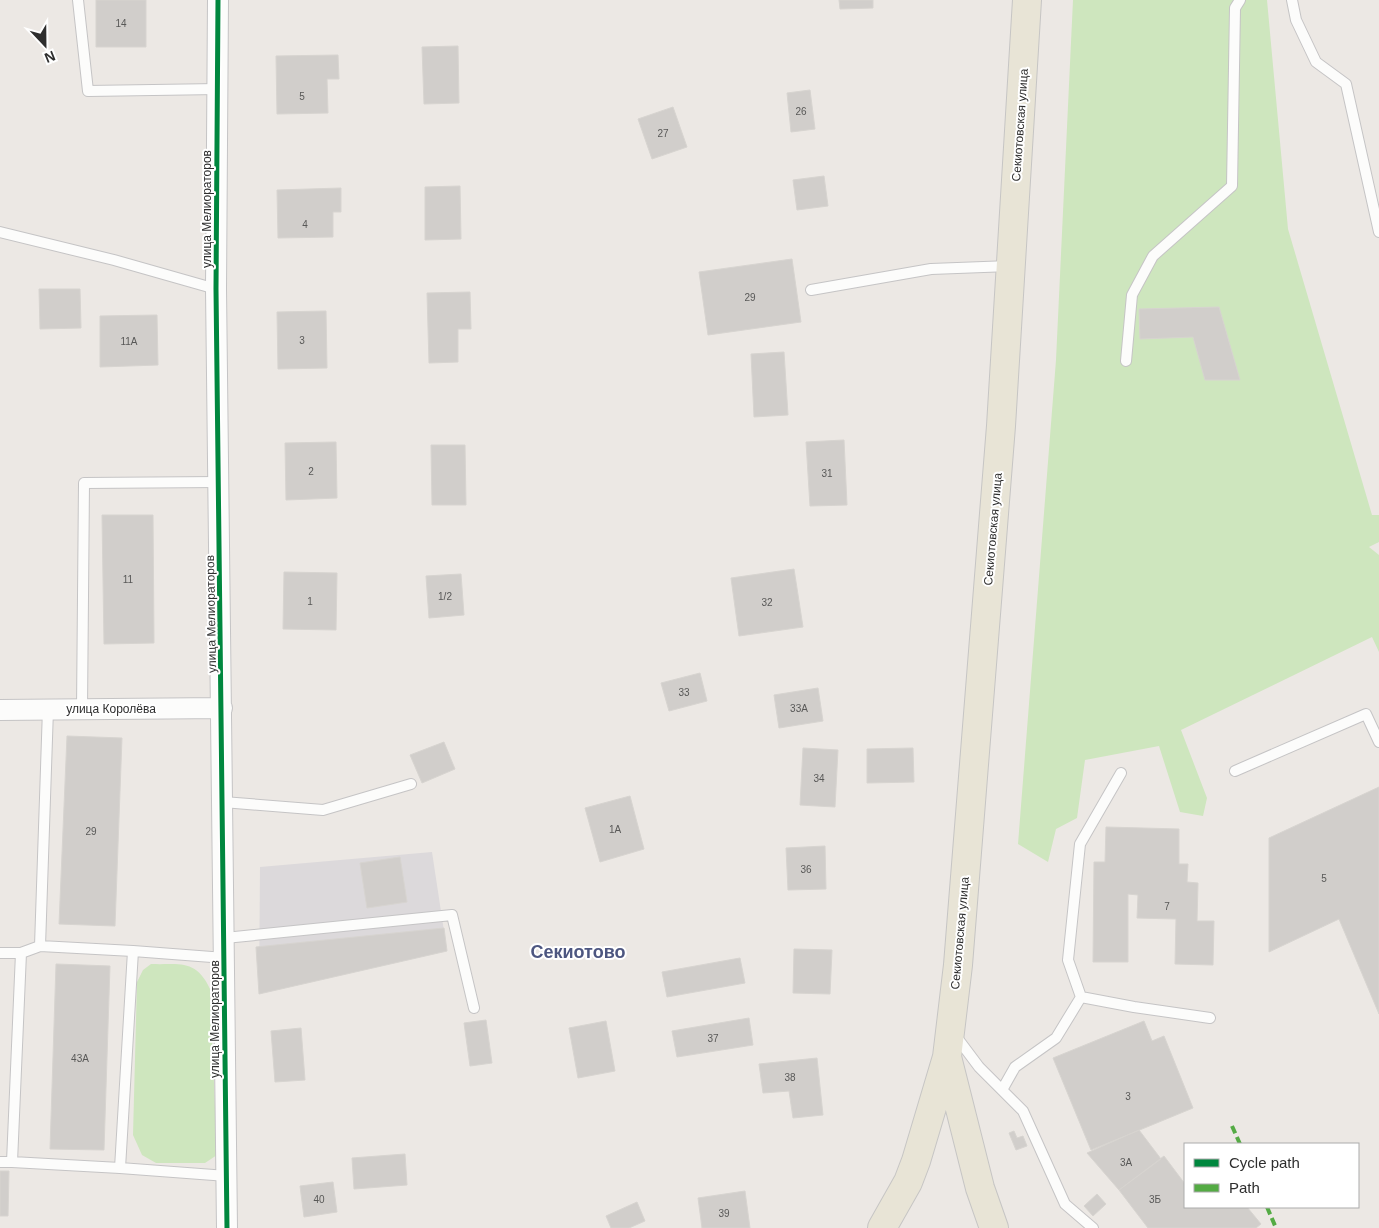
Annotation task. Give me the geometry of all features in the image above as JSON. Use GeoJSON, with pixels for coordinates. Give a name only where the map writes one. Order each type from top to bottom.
{"type":"FeatureCollection","features":[{"type":"Feature","properties":{"kind":"main road","name":"Секиотовская улица"},"geometry":{"type":"LineString","coordinates":[[947,1057],[949,1027],[958,965],[1001,426],[1027,0]]}},
{"type":"Feature","properties":{"kind":"main road"},"geometry":{"type":"LineString","coordinates":[[882,1228],[908,1182],[916,1161],[947,1057]]}},
{"type":"Feature","properties":{"kind":"main road"},"geometry":{"type":"LineString","coordinates":[[947,1057],[980,1188],[994,1228]]}},
{"type":"Feature","properties":{"kind":"street","name":"улица Мелиораторов"},"geometry":{"type":"LineString","coordinates":[[218,0],[216,289],[227,1228]]}},
{"type":"Feature","properties":{"kind":"street","name":"улица Королёва"},"geometry":{"type":"LineString","coordinates":[[0,710],[222,708]]}},
{"type":"Feature","properties":{"kind":"lane"},"geometry":{"type":"LineString","coordinates":[[78,0],[88,91],[218,89]]}},
{"type":"Feature","properties":{"kind":"lane"},"geometry":{"type":"LineString","coordinates":[[1126,361],[1132,295],[1153,256],[1232,186],[1235,8],[1240,0]]}},
{"type":"Feature","properties":{"kind":"lane"},"geometry":{"type":"LineString","coordinates":[[1292,0],[1296,20],[1316,62],[1346,84],[1379,232]]}},
{"type":"Feature","properties":{"kind":"lane"},"geometry":{"type":"LineString","coordinates":[[0,232],[114,260],[216,289]]}},
{"type":"Feature","properties":{"kind":"lane"},"geometry":{"type":"LineString","coordinates":[[811,290],[930,270],[1011,266]]}},
{"type":"Feature","properties":{"kind":"lane"},"geometry":{"type":"LineString","coordinates":[[82,709],[84,483],[219,482]]}},
{"type":"Feature","properties":{"kind":"lane"},"geometry":{"type":"LineString","coordinates":[[40,946],[48,709]]}},
{"type":"Feature","properties":{"kind":"lane"},"geometry":{"type":"LineString","coordinates":[[1235,771],[1366,714],[1379,742]]}},
{"type":"Feature","properties":{"kind":"lane"},"geometry":{"type":"LineString","coordinates":[[1081,997],[1068,960],[1080,844],[1121,773]]}},
{"type":"Feature","properties":{"kind":"lane"},"geometry":{"type":"LineString","coordinates":[[223,802],[323,810],[411,784]]}},
{"type":"Feature","properties":{"kind":"lane"},"geometry":{"type":"LineString","coordinates":[[0,953],[22,953],[40,946],[133,951],[225,948],[452,915],[474,1008]]}},
{"type":"Feature","properties":{"kind":"lane"},"geometry":{"type":"LineString","coordinates":[[120,1168],[133,951]]}},
{"type":"Feature","properties":{"kind":"lane"},"geometry":{"type":"LineString","coordinates":[[12,1162],[22,953]]}},
{"type":"Feature","properties":{"kind":"lane"},"geometry":{"type":"LineString","coordinates":[[1002,1090],[1015,1067],[1056,1038],[1081,997]]}},
{"type":"Feature","properties":{"kind":"lane"},"geometry":{"type":"LineString","coordinates":[[1081,997],[1210,1018]]}},
{"type":"Feature","properties":{"kind":"lane"},"geometry":{"type":"LineString","coordinates":[[949,1027],[979,1067],[1023,1111],[1064,1204],[1093,1228]]}},
{"type":"Feature","properties":{"kind":"lane"},"geometry":{"type":"LineString","coordinates":[[0,1162],[226,1176]]}},
{"type":"Feature","properties":{"kind":"shaded area"},"geometry":{"type":"Polygon","coordinates":[[[432,852],[447,951],[259,994],[260,867],[432,852]]]}},
{"type":"Feature","properties":{"kind":"green space"},"geometry":{"type":"Polygon","coordinates":[[[1073,0],[1267,0],[1288,229],[1372,515],[1379,515],[1379,542],[1369,547],[1379,555],[1379,652],[1372,637],[1181,730],[1207,798],[1203,816],[1180,812],[1159,746],[1085,760],[1077,818],[1056,829],[1048,862],[1018,844],[1056,360],[1073,0]]]}},
{"type":"Feature","properties":{"kind":"green space"},"geometry":{"type":"Polygon","coordinates":[[[151,964],[179,964],[193,968],[205,979],[210,989],[217,1155],[205,1163],[156,1163],[142,1155],[133,1135],[137,982],[143,970],[151,964]]]}},
{"type":"Feature","properties":{"kind":"building"},"geometry":{"type":"Polygon","coordinates":[[[96,0],[146,0],[146,47],[96,47],[96,0]]]}},
{"type":"Feature","properties":{"kind":"building"},"geometry":{"type":"Polygon","coordinates":[[[839,0],[873,0],[873,8],[840,9],[839,0]]]}},
{"type":"Feature","properties":{"kind":"building"},"geometry":{"type":"Polygon","coordinates":[[[458,46],[459,103],[424,104],[422,47],[458,46]]]}},
{"type":"Feature","properties":{"kind":"building"},"geometry":{"type":"Polygon","coordinates":[[[338,55],[339,79],[327,79],[328,113],[277,114],[276,56],[338,55]]]}},
{"type":"Feature","properties":{"kind":"building"},"geometry":{"type":"Polygon","coordinates":[[[810,90],[815,129],[791,132],[787,93],[810,90]]]}},
{"type":"Feature","properties":{"kind":"building"},"geometry":{"type":"Polygon","coordinates":[[[673,107],[687,147],[652,159],[638,119],[673,107]]]}},
{"type":"Feature","properties":{"kind":"building"},"geometry":{"type":"Polygon","coordinates":[[[824,176],[828,206],[797,210],[793,180],[824,176]]]}},
{"type":"Feature","properties":{"kind":"building"},"geometry":{"type":"Polygon","coordinates":[[[460,186],[461,239],[425,240],[425,187],[460,186]]]}},
{"type":"Feature","properties":{"kind":"building"},"geometry":{"type":"Polygon","coordinates":[[[341,188],[341,212],[333,212],[333,237],[278,238],[277,190],[341,188]]]}},
{"type":"Feature","properties":{"kind":"building"},"geometry":{"type":"Polygon","coordinates":[[[792,259],[801,322],[708,335],[699,272],[792,259]]]}},
{"type":"Feature","properties":{"kind":"building"},"geometry":{"type":"Polygon","coordinates":[[[39,289],[80,289],[81,328],[40,329],[39,289]]]}},
{"type":"Feature","properties":{"kind":"building"},"geometry":{"type":"Polygon","coordinates":[[[470,292],[471,329],[458,329],[458,362],[429,363],[427,293],[470,292]]]}},
{"type":"Feature","properties":{"kind":"building"},"geometry":{"type":"Polygon","coordinates":[[[1219,307],[1240,380],[1205,380],[1193,337],[1140,339],[1139,309],[1219,307]]]}},
{"type":"Feature","properties":{"kind":"building"},"geometry":{"type":"Polygon","coordinates":[[[326,311],[327,368],[278,369],[277,312],[326,311]]]}},
{"type":"Feature","properties":{"kind":"building"},"geometry":{"type":"Polygon","coordinates":[[[157,315],[158,365],[100,367],[100,316],[157,315]]]}},
{"type":"Feature","properties":{"kind":"building"},"geometry":{"type":"Polygon","coordinates":[[[784,352],[788,415],[754,417],[751,354],[784,352]]]}},
{"type":"Feature","properties":{"kind":"building"},"geometry":{"type":"Polygon","coordinates":[[[844,440],[847,505],[810,506],[806,442],[844,440]]]}},
{"type":"Feature","properties":{"kind":"building"},"geometry":{"type":"Polygon","coordinates":[[[336,442],[337,498],[286,500],[285,443],[336,442]]]}},
{"type":"Feature","properties":{"kind":"building"},"geometry":{"type":"Polygon","coordinates":[[[431,445],[465,445],[466,505],[432,505],[431,445]]]}},
{"type":"Feature","properties":{"kind":"building"},"geometry":{"type":"Polygon","coordinates":[[[102,515],[153,515],[154,643],[104,644],[102,515]]]}},
{"type":"Feature","properties":{"kind":"building"},"geometry":{"type":"Polygon","coordinates":[[[794,569],[803,627],[739,636],[731,578],[794,569]]]}},
{"type":"Feature","properties":{"kind":"building"},"geometry":{"type":"Polygon","coordinates":[[[284,572],[337,573],[336,630],[283,629],[284,572]]]}},
{"type":"Feature","properties":{"kind":"building"},"geometry":{"type":"Polygon","coordinates":[[[461,574],[464,615],[429,618],[426,576],[461,574]]]}},
{"type":"Feature","properties":{"kind":"building"},"geometry":{"type":"Polygon","coordinates":[[[700,673],[707,701],[669,711],[661,683],[700,673]]]}},
{"type":"Feature","properties":{"kind":"building"},"geometry":{"type":"Polygon","coordinates":[[[818,688],[823,721],[779,728],[774,695],[818,688]]]}},
{"type":"Feature","properties":{"kind":"building"},"geometry":{"type":"Polygon","coordinates":[[[67,736],[122,738],[115,926],[59,924],[67,736]]]}},
{"type":"Feature","properties":{"kind":"building"},"geometry":{"type":"Polygon","coordinates":[[[444,742],[455,769],[422,783],[410,755],[444,742]]]}},
{"type":"Feature","properties":{"kind":"building"},"geometry":{"type":"Polygon","coordinates":[[[803,748],[838,750],[835,807],[800,805],[803,748]]]}},
{"type":"Feature","properties":{"kind":"building"},"geometry":{"type":"Polygon","coordinates":[[[913,748],[914,782],[867,783],[867,749],[913,748]]]}},
{"type":"Feature","properties":{"kind":"building"},"geometry":{"type":"Polygon","coordinates":[[[1379,787],[1379,1014],[1339,919],[1269,952],[1269,838],[1379,787]]]}},
{"type":"Feature","properties":{"kind":"building"},"geometry":{"type":"Polygon","coordinates":[[[630,796],[644,849],[600,862],[585,808],[630,796]]]}},
{"type":"Feature","properties":{"kind":"building"},"geometry":{"type":"Polygon","coordinates":[[[1106,827],[1179,829],[1179,864],[1188,864],[1187,882],[1198,883],[1197,921],[1214,921],[1213,965],[1175,964],[1176,919],[1137,918],[1138,895],[1128,894],[1128,962],[1093,962],[1094,862],[1105,862],[1106,827]]]}},
{"type":"Feature","properties":{"kind":"building"},"geometry":{"type":"Polygon","coordinates":[[[825,846],[826,889],[788,890],[786,848],[825,846]]]}},
{"type":"Feature","properties":{"kind":"building"},"geometry":{"type":"Polygon","coordinates":[[[400,857],[407,902],[367,908],[360,863],[400,857]]]}},
{"type":"Feature","properties":{"kind":"building"},"geometry":{"type":"Polygon","coordinates":[[[444,928],[447,951],[259,994],[256,947],[444,928]]]}},
{"type":"Feature","properties":{"kind":"building"},"geometry":{"type":"Polygon","coordinates":[[[794,949],[832,950],[830,994],[793,993],[794,949]]]}},
{"type":"Feature","properties":{"kind":"building"},"geometry":{"type":"Polygon","coordinates":[[[740,958],[745,983],[667,997],[662,972],[740,958]]]}},
{"type":"Feature","properties":{"kind":"building"},"geometry":{"type":"Polygon","coordinates":[[[56,964],[110,966],[104,1150],[50,1149],[56,964]]]}},
{"type":"Feature","properties":{"kind":"building"},"geometry":{"type":"Polygon","coordinates":[[[749,1018],[753,1045],[677,1057],[672,1031],[749,1018]]]}},
{"type":"Feature","properties":{"kind":"building"},"geometry":{"type":"Polygon","coordinates":[[[486,1020],[492,1063],[470,1066],[464,1023],[486,1020]]]}},
{"type":"Feature","properties":{"kind":"building"},"geometry":{"type":"Polygon","coordinates":[[[606,1021],[615,1071],[578,1078],[569,1028],[606,1021]]]}},
{"type":"Feature","properties":{"kind":"building"},"geometry":{"type":"Polygon","coordinates":[[[1144,1021],[1152,1041],[1164,1036],[1193,1108],[1091,1150],[1053,1058],[1144,1021]]]}},
{"type":"Feature","properties":{"kind":"building"},"geometry":{"type":"Polygon","coordinates":[[[301,1028],[305,1080],[275,1082],[271,1031],[301,1028]]]}},
{"type":"Feature","properties":{"kind":"building"},"geometry":{"type":"Polygon","coordinates":[[[817,1058],[823,1115],[793,1118],[789,1091],[763,1093],[759,1064],[817,1058]]]}},
{"type":"Feature","properties":{"kind":"building"},"geometry":{"type":"Polygon","coordinates":[[[1139,1130],[1161,1159],[1119,1190],[1087,1153],[1139,1130]]]}},
{"type":"Feature","properties":{"kind":"building"},"geometry":{"type":"Polygon","coordinates":[[[1014,1131],[1017,1138],[1023,1136],[1027,1146],[1016,1150],[1009,1133],[1014,1131]]]}},
{"type":"Feature","properties":{"kind":"building"},"geometry":{"type":"Polygon","coordinates":[[[405,1154],[407,1185],[354,1189],[352,1158],[405,1154]]]}},
{"type":"Feature","properties":{"kind":"building"},"geometry":{"type":"Polygon","coordinates":[[[1164,1156],[1184,1183],[1184,1208],[1248,1208],[1261,1224],[1256,1228],[1148,1228],[1119,1190],[1164,1156]]]}},
{"type":"Feature","properties":{"kind":"building"},"geometry":{"type":"Polygon","coordinates":[[[0,1171],[9,1171],[8,1216],[0,1216],[0,1171]]]}},
{"type":"Feature","properties":{"kind":"building"},"geometry":{"type":"Polygon","coordinates":[[[333,1182],[337,1212],[304,1217],[300,1186],[333,1182]]]}},
{"type":"Feature","properties":{"kind":"building"},"geometry":{"type":"Polygon","coordinates":[[[745,1191],[750,1228],[702,1228],[698,1198],[745,1191]]]}},
{"type":"Feature","properties":{"kind":"building"},"geometry":{"type":"Polygon","coordinates":[[[1097,1194],[1106,1204],[1093,1216],[1084,1206],[1097,1194]]]}},
{"type":"Feature","properties":{"kind":"building"},"geometry":{"type":"Polygon","coordinates":[[[637,1202],[645,1221],[629,1228],[611,1228],[606,1216],[637,1202]]]}},
{"type":"Feature","properties":{"kind":"marked path"},"geometry":{"type":"LineString","coordinates":[[1232,1126],[1240,1143]]}},
{"type":"Feature","properties":{"kind":"marked path"},"geometry":{"type":"LineString","coordinates":[[1267,1208],[1276,1228]]}},
{"type":"Feature","properties":{"kind":"cycle path"},"geometry":{"type":"LineString","coordinates":[[218,0],[216,289],[227,1228]]}},
{"type":"Feature","properties":{"kind":"district","name":"Секиотово"},"geometry":{"type":"Point","coordinates":[578,952]}}]}
